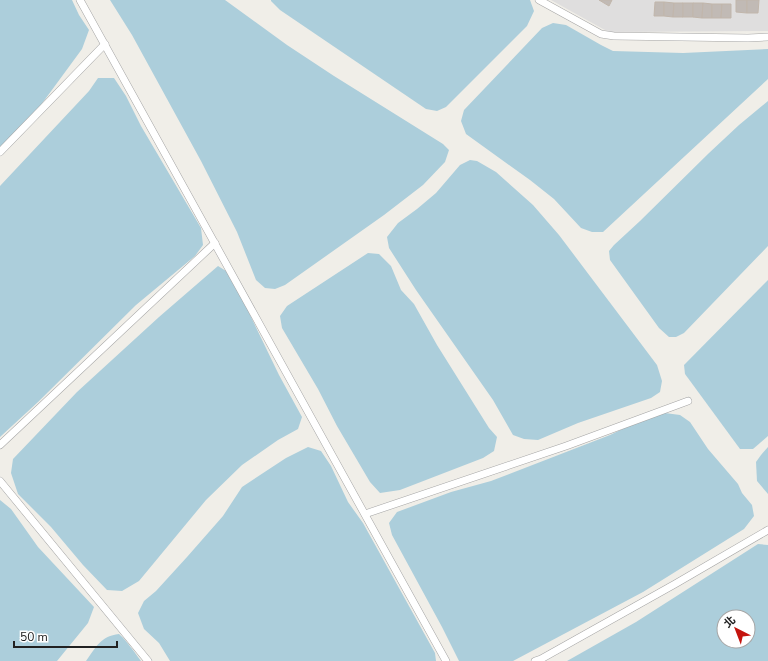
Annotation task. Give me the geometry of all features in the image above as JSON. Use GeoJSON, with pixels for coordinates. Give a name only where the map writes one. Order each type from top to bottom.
{"type":"FeatureCollection","features":[{"type":"Feature","properties":{"kind":"lane"},"geometry":{"type":"LineString","coordinates":[[80,0],[446,661]]}},
{"type":"Feature","properties":{"kind":"lane"},"geometry":{"type":"LineString","coordinates":[[539,0],[601,34],[614,36],[768,37]]}},
{"type":"Feature","properties":{"kind":"lane"},"geometry":{"type":"LineString","coordinates":[[0,152],[104,44]]}},
{"type":"Feature","properties":{"kind":"lane"},"geometry":{"type":"LineString","coordinates":[[0,445],[215,243]]}},
{"type":"Feature","properties":{"kind":"lane"},"geometry":{"type":"LineString","coordinates":[[365,514],[566,446],[688,401]]}},
{"type":"Feature","properties":{"kind":"lane"},"geometry":{"type":"LineString","coordinates":[[0,481],[148,661]]}},
{"type":"Feature","properties":{"kind":"lane"},"geometry":{"type":"LineString","coordinates":[[535,661],[675,584],[768,530]]}},
{"type":"Feature","properties":{"kind":"shaded area"},"geometry":{"type":"Polygon","coordinates":[[[551,0],[768,0],[768,31],[610,32],[551,0]]]}},
{"type":"Feature","properties":{"kind":"water"},"geometry":{"type":"Polygon","coordinates":[[[0,0],[72,0],[79,15],[89,30],[82,49],[24,128],[0,154],[0,0]]]}},
{"type":"Feature","properties":{"kind":"water"},"geometry":{"type":"Polygon","coordinates":[[[110,0],[225,0],[287,45],[443,144],[449,150],[445,162],[423,185],[384,215],[285,285],[275,289],[265,288],[256,280],[237,232],[201,161],[132,35],[110,0]]]}},
{"type":"Feature","properties":{"kind":"water"},"geometry":{"type":"Polygon","coordinates":[[[271,0],[530,0],[534,11],[527,26],[446,107],[437,111],[426,109],[280,10],[271,0]]]}},
{"type":"Feature","properties":{"kind":"water"},"geometry":{"type":"Polygon","coordinates":[[[553,23],[566,25],[613,51],[683,53],[768,49],[768,79],[603,232],[592,232],[581,228],[554,199],[466,134],[461,121],[464,110],[542,28],[553,23]]]}},
{"type":"Feature","properties":{"kind":"water"},"geometry":{"type":"Polygon","coordinates":[[[98,78],[114,78],[126,96],[141,126],[201,228],[203,245],[195,256],[136,305],[38,402],[0,437],[0,186],[89,91],[98,78]]]}},
{"type":"Feature","properties":{"kind":"water"},"geometry":{"type":"Polygon","coordinates":[[[768,101],[768,246],[684,333],[676,337],[669,337],[659,328],[610,260],[609,251],[709,153],[768,101]]]}},
{"type":"Feature","properties":{"kind":"water"},"geometry":{"type":"Polygon","coordinates":[[[470,160],[477,161],[496,172],[533,205],[559,235],[657,365],[662,381],[660,392],[651,398],[578,423],[538,440],[524,439],[513,435],[493,400],[416,290],[389,248],[387,237],[398,223],[436,193],[460,165],[470,160]]]}},
{"type":"Feature","properties":{"kind":"water"},"geometry":{"type":"Polygon","coordinates":[[[368,253],[379,254],[391,266],[401,290],[414,304],[437,345],[489,428],[497,437],[494,451],[483,458],[400,490],[380,493],[370,482],[337,426],[318,389],[282,328],[280,316],[287,306],[368,253]]]}},
{"type":"Feature","properties":{"kind":"water"},"geometry":{"type":"Polygon","coordinates":[[[218,266],[231,274],[279,375],[302,417],[298,429],[278,440],[242,465],[206,500],[139,581],[122,591],[107,590],[83,565],[51,527],[18,494],[11,473],[13,459],[77,392],[159,317],[218,266]]]}},
{"type":"Feature","properties":{"kind":"water"},"geometry":{"type":"Polygon","coordinates":[[[768,280],[768,436],[753,449],[740,449],[685,374],[684,365],[768,280]]]}},
{"type":"Feature","properties":{"kind":"water"},"geometry":{"type":"Polygon","coordinates":[[[665,413],[680,415],[690,422],[708,449],[738,484],[742,493],[752,505],[754,516],[744,529],[643,592],[513,661],[459,661],[392,535],[389,523],[397,512],[451,492],[491,481],[610,435],[641,420],[665,413]]]}},
{"type":"Feature","properties":{"kind":"water"},"geometry":{"type":"Polygon","coordinates":[[[308,447],[321,451],[331,466],[348,502],[363,523],[435,653],[436,661],[170,661],[159,643],[144,629],[138,613],[144,601],[156,591],[223,516],[242,487],[286,458],[308,447]]]}},
{"type":"Feature","properties":{"kind":"water"},"geometry":{"type":"Polygon","coordinates":[[[768,447],[768,494],[757,481],[756,462],[768,447]]]}},
{"type":"Feature","properties":{"kind":"water"},"geometry":{"type":"Polygon","coordinates":[[[0,500],[11,509],[38,547],[94,607],[88,623],[57,661],[0,661],[0,500]]]}},
{"type":"Feature","properties":{"kind":"water"},"geometry":{"type":"Polygon","coordinates":[[[758,544],[768,545],[768,661],[567,661],[636,622],[758,544]]]}},
{"type":"Feature","properties":{"kind":"water"},"geometry":{"type":"Polygon","coordinates":[[[119,634],[141,661],[86,661],[103,640],[119,634]]]}},
{"type":"Feature","properties":{"kind":"building"},"geometry":{"type":"Polygon","coordinates":[[[599,0],[612,0],[609,6],[599,0]]]}},
{"type":"Feature","properties":{"kind":"building"},"geometry":{"type":"Polygon","coordinates":[[[736,0],[747,0],[747,13],[736,12],[736,0]]]}},
{"type":"Feature","properties":{"kind":"building"},"geometry":{"type":"Polygon","coordinates":[[[747,0],[759,0],[758,13],[747,13],[747,0]]]}},
{"type":"Feature","properties":{"kind":"building"},"geometry":{"type":"Polygon","coordinates":[[[655,2],[664,2],[664,16],[654,16],[655,2]]]}},
{"type":"Feature","properties":{"kind":"building"},"geometry":{"type":"Polygon","coordinates":[[[664,2],[674,3],[673,17],[664,16],[664,2]]]}},
{"type":"Feature","properties":{"kind":"building"},"geometry":{"type":"Polygon","coordinates":[[[674,3],[683,3],[683,17],[673,17],[674,3]]]}},
{"type":"Feature","properties":{"kind":"building"},"geometry":{"type":"Polygon","coordinates":[[[683,3],[693,3],[693,17],[683,17],[683,3]]]}},
{"type":"Feature","properties":{"kind":"building"},"geometry":{"type":"Polygon","coordinates":[[[693,3],[703,3],[702,18],[693,17],[693,3]]]}},
{"type":"Feature","properties":{"kind":"building"},"geometry":{"type":"Polygon","coordinates":[[[703,3],[712,4],[712,18],[702,18],[703,3]]]}},
{"type":"Feature","properties":{"kind":"building"},"geometry":{"type":"Polygon","coordinates":[[[712,4],[722,4],[721,18],[712,18],[712,4]]]}},
{"type":"Feature","properties":{"kind":"building"},"geometry":{"type":"Polygon","coordinates":[[[722,4],[731,4],[731,18],[721,18],[722,4]]]}}]}
